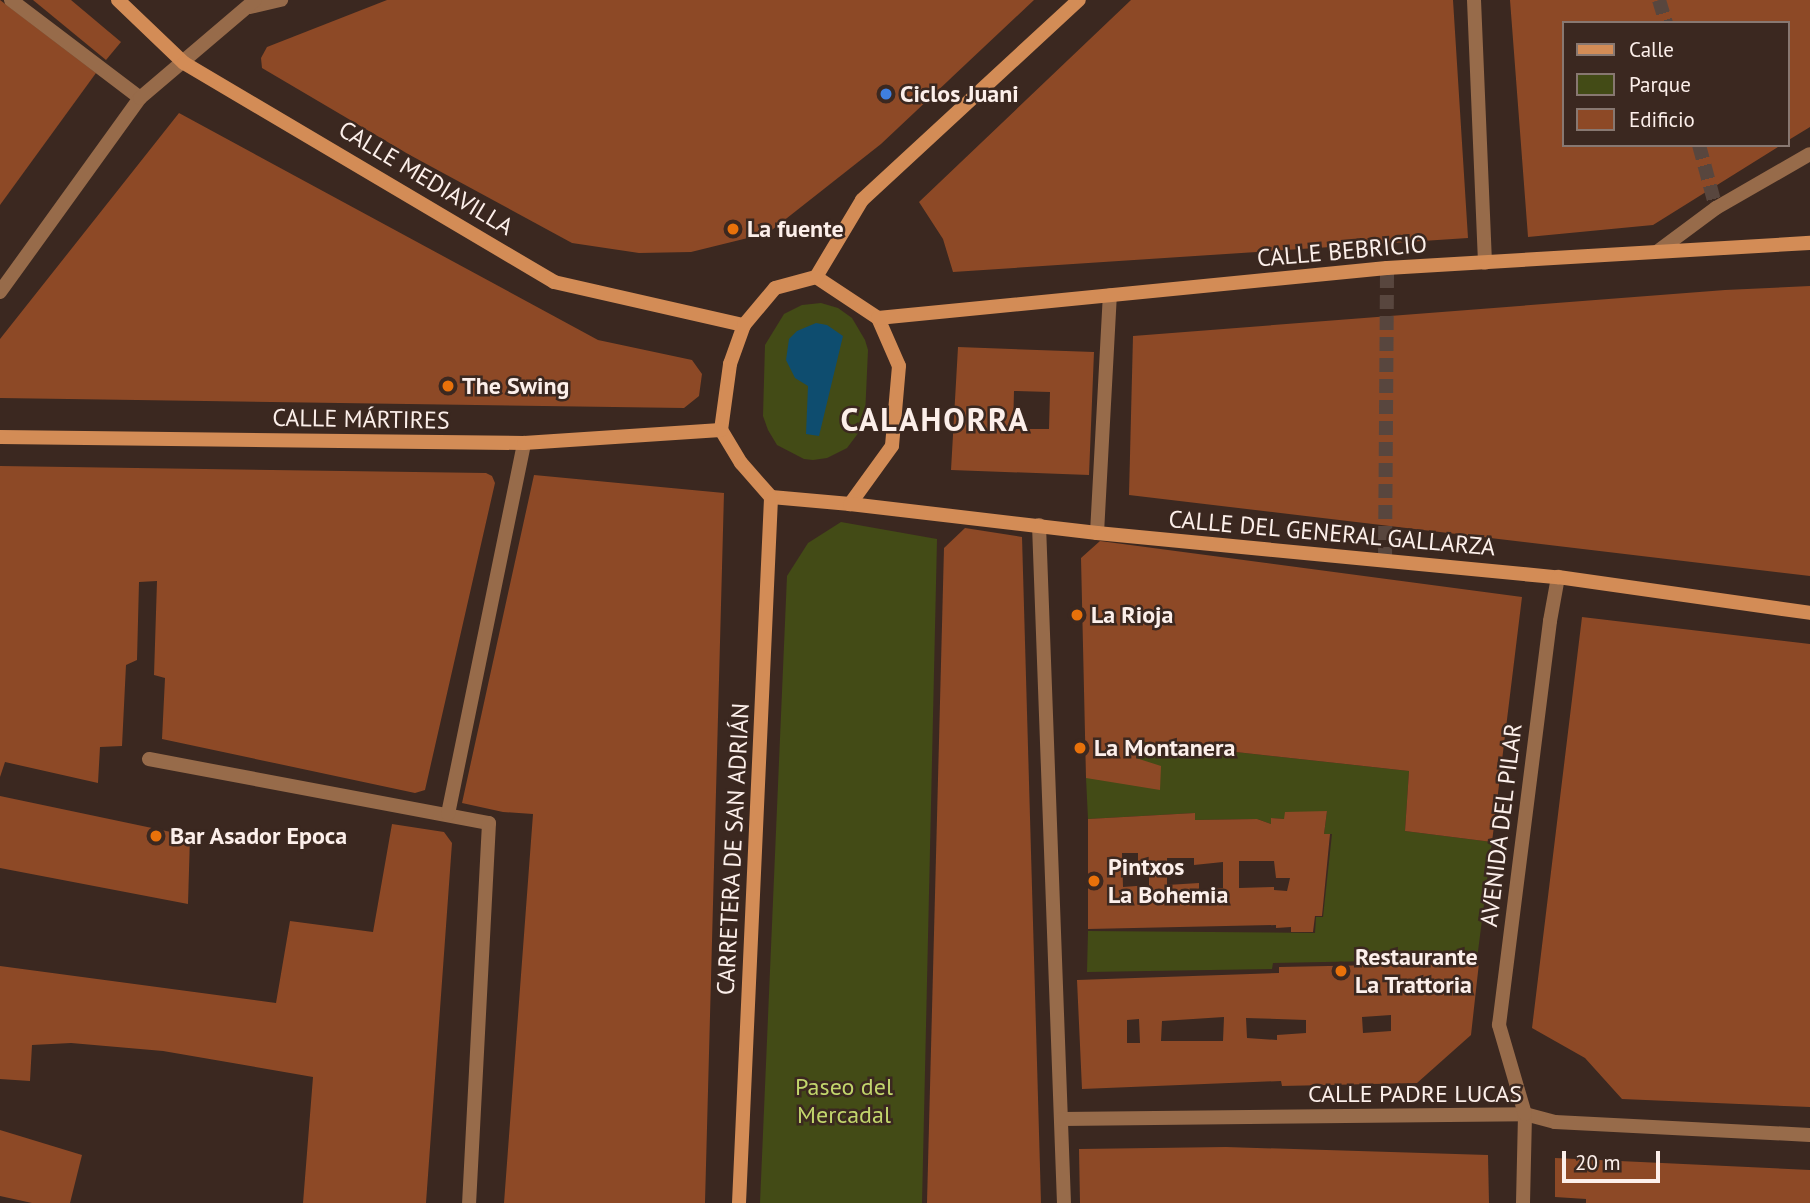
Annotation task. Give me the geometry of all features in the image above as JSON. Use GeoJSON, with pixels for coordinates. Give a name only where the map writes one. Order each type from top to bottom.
{"type":"FeatureCollection","features":[{"type":"Feature","properties":{"kind":"street"},"geometry":{"type":"LineString","coordinates":[[11,0],[140,98]]}},
{"type":"Feature","properties":{"kind":"street","name":"CALLE MEDIAVILLA"},"geometry":{"type":"LineString","coordinates":[[118,0],[184,63],[555,282],[744,325]]}},
{"type":"Feature","properties":{"kind":"street"},"geometry":{"type":"LineString","coordinates":[[0,292],[140,98],[252,3],[281,0]]}},
{"type":"Feature","properties":{"kind":"street"},"geometry":{"type":"LineString","coordinates":[[816,277],[878,318],[899,366],[892,446],[849,504],[771,496],[741,463],[722,430],[730,364],[744,325],[775,288],[816,277],[862,200],[1079,0]]}},
{"type":"Feature","properties":{"kind":"street"},"geometry":{"type":"LineString","coordinates":[[1474,0],[1485,263]]}},
{"type":"Feature","properties":{"kind":"street"},"geometry":{"type":"LineString","coordinates":[[1657,251],[1716,208],[1810,154]]}},
{"type":"Feature","properties":{"kind":"street","name":"CALLE BEBRICIO"},"geometry":{"type":"LineString","coordinates":[[878,318],[1387,268],[1810,243]]}},
{"type":"Feature","properties":{"kind":"street"},"geometry":{"type":"LineString","coordinates":[[1097,533],[1110,295]]}},
{"type":"Feature","properties":{"kind":"street","name":"CALLE MÁRTIRES"},"geometry":{"type":"LineString","coordinates":[[0,437],[524,443],[722,430]]}},
{"type":"Feature","properties":{"kind":"street"},"geometry":{"type":"LineString","coordinates":[[448,814],[524,443]]}},
{"type":"Feature","properties":{"kind":"street","name":"CARRETERA DE SAN ADRIÁN"},"geometry":{"type":"LineString","coordinates":[[739,1203],[771,496]]}},
{"type":"Feature","properties":{"kind":"street","name":"CALLE DEL GENERAL GALLARZA"},"geometry":{"type":"LineString","coordinates":[[849,504],[1097,533],[1558,577],[1810,613]]}},
{"type":"Feature","properties":{"kind":"street"},"geometry":{"type":"LineString","coordinates":[[1040,525],[1064,1203]]}},
{"type":"Feature","properties":{"kind":"street","name":"AVENIDA DEL PILAR"},"geometry":{"type":"LineString","coordinates":[[1523,1203],[1525,1114],[1499,1025],[1550,621],[1558,577]]}},
{"type":"Feature","properties":{"kind":"street"},"geometry":{"type":"LineString","coordinates":[[149,759],[489,823],[468,1203]]}},
{"type":"Feature","properties":{"kind":"street","name":"CALLE PADRE LUCAS"},"geometry":{"type":"LineString","coordinates":[[1062,1119],[1525,1114],[1555,1122],[1810,1135]]}},
{"type":"Feature","properties":{"kind":"green space"},"geometry":{"type":"Polygon","coordinates":[[[821,303],[838,308],[852,318],[865,340],[868,350],[865,416],[862,428],[847,448],[827,458],[813,460],[804,459],[777,445],[768,430],[763,416],[765,345],[784,314],[802,305],[821,303]]]}},
{"type":"Feature","properties":{"kind":"green space","name":"Paseo del Mercadal"},"geometry":{"type":"Polygon","coordinates":[[[841,522],[937,539],[922,1203],[760,1203],[787,576],[808,543],[841,522]]]}},
{"type":"Feature","properties":{"kind":"green space"},"geometry":{"type":"Polygon","coordinates":[[[1137,741],[1409,771],[1405,831],[1492,842],[1477,959],[1273,963],[1272,969],[1087,972],[1088,931],[1315,933],[1316,917],[1323,917],[1332,834],[1324,834],[1327,811],[1284,819],[1272,818],[1271,824],[1257,819],[1195,820],[1195,813],[1088,819],[1086,778],[1136,758],[1137,741]]]}},
{"type":"Feature","properties":{"kind":"water"},"geometry":{"type":"Polygon","coordinates":[[[816,323],[827,325],[843,336],[819,436],[806,434],[808,386],[795,378],[786,360],[789,339],[797,331],[816,323]]]}},
{"type":"Feature","properties":{"kind":"building"},"geometry":{"type":"Polygon","coordinates":[[[0,0],[96,73],[0,205],[0,0]]]}},
{"type":"Feature","properties":{"kind":"building"},"geometry":{"type":"Polygon","coordinates":[[[33,0],[71,0],[121,42],[106,60],[33,0]]]}},
{"type":"Feature","properties":{"kind":"building"},"geometry":{"type":"Polygon","coordinates":[[[387,0],[1034,0],[881,144],[768,233],[691,252],[639,253],[572,243],[408,154],[262,68],[261,58],[267,47],[387,0]]]}},
{"type":"Feature","properties":{"kind":"building"},"geometry":{"type":"Polygon","coordinates":[[[1131,0],[1453,0],[1468,238],[953,272],[943,239],[919,202],[1131,0]]]}},
{"type":"Feature","properties":{"kind":"building"},"geometry":{"type":"Polygon","coordinates":[[[1510,0],[1810,0],[1810,127],[1789,140],[1789,21],[1562,21],[1562,147],[1778,147],[1653,225],[1528,237],[1510,0]]]}},
{"type":"Feature","properties":{"kind":"building"},"geometry":{"type":"Polygon","coordinates":[[[179,113],[598,340],[692,360],[702,374],[699,396],[684,408],[0,398],[0,339],[179,113]]]}},
{"type":"Feature","properties":{"kind":"building"},"geometry":{"type":"Polygon","coordinates":[[[1810,286],[1810,576],[1129,495],[1133,336],[1725,290],[1810,286]]]}},
{"type":"Feature","properties":{"kind":"building"},"geometry":{"type":"Polygon","coordinates":[[[958,347],[1094,352],[1089,475],[951,470],[958,347]],[[1014,391],[1013,429],[1049,429],[1050,392],[1014,391]]]}},
{"type":"Feature","properties":{"kind":"building"},"geometry":{"type":"Polygon","coordinates":[[[0,466],[486,473],[492,476],[495,483],[425,790],[415,793],[162,739],[165,678],[154,675],[157,581],[139,582],[137,660],[126,665],[122,746],[100,747],[98,783],[5,762],[0,777],[0,466]]]}},
{"type":"Feature","properties":{"kind":"building"},"geometry":{"type":"Polygon","coordinates":[[[534,475],[724,493],[705,1203],[504,1203],[533,814],[503,812],[462,803],[534,475]]]}},
{"type":"Feature","properties":{"kind":"building"},"geometry":{"type":"Polygon","coordinates":[[[965,528],[1022,537],[1041,1203],[927,1203],[944,548],[965,528]]]}},
{"type":"Feature","properties":{"kind":"building"},"geometry":{"type":"Polygon","coordinates":[[[1100,541],[1522,597],[1492,842],[1405,831],[1409,771],[1137,741],[1136,758],[1161,766],[1160,790],[1086,778],[1081,558],[1100,541]]]}},
{"type":"Feature","properties":{"kind":"building"},"geometry":{"type":"Polygon","coordinates":[[[1582,617],[1810,644],[1810,1107],[1622,1099],[1585,1058],[1532,1028],[1582,617]]]}},
{"type":"Feature","properties":{"kind":"building"},"geometry":{"type":"Polygon","coordinates":[[[0,796],[190,836],[188,904],[0,868],[0,796]]]}},
{"type":"Feature","properties":{"kind":"building"},"geometry":{"type":"Polygon","coordinates":[[[1327,811],[1324,834],[1330,834],[1322,916],[1315,916],[1313,932],[1291,932],[1291,927],[1276,928],[1276,925],[1088,929],[1088,819],[1195,813],[1195,820],[1257,819],[1271,824],[1271,818],[1284,819],[1285,812],[1327,811]],[[1122,853],[1123,887],[1149,885],[1149,866],[1138,865],[1138,853],[1122,853]],[[1167,858],[1167,885],[1199,883],[1199,891],[1223,888],[1223,862],[1194,865],[1194,858],[1167,858]],[[1239,861],[1239,888],[1274,887],[1274,890],[1287,891],[1290,878],[1276,878],[1274,861],[1239,861]]]}},
{"type":"Feature","properties":{"kind":"building"},"geometry":{"type":"Polygon","coordinates":[[[392,824],[444,832],[452,843],[426,1203],[303,1203],[313,1077],[163,1051],[71,1043],[32,1045],[30,1081],[0,1079],[0,966],[276,1003],[290,921],[373,932],[392,824]]]}},
{"type":"Feature","properties":{"kind":"building"},"geometry":{"type":"Polygon","coordinates":[[[1479,963],[1471,1035],[1417,1083],[1282,1086],[1281,1081],[1082,1089],[1077,980],[1279,973],[1279,967],[1479,963]],[[1391,1015],[1362,1017],[1363,1033],[1391,1031],[1391,1015]],[[1224,1017],[1162,1021],[1161,1041],[1223,1041],[1224,1017]],[[1246,1018],[1247,1038],[1277,1040],[1277,1035],[1306,1033],[1306,1020],[1246,1018]],[[1139,1019],[1127,1020],[1127,1043],[1140,1043],[1139,1019]]]}},
{"type":"Feature","properties":{"kind":"building"},"geometry":{"type":"Polygon","coordinates":[[[0,1130],[82,1155],[70,1203],[32,1203],[0,1196],[0,1130]]]}},
{"type":"Feature","properties":{"kind":"building"},"geometry":{"type":"Polygon","coordinates":[[[1226,1147],[1488,1155],[1489,1203],[1080,1203],[1079,1149],[1226,1147]]]}},
{"type":"Feature","properties":{"kind":"building"},"geometry":{"type":"Polygon","coordinates":[[[1555,1158],[1810,1170],[1810,1203],[1586,1203],[1586,1199],[1555,1197],[1555,1158]]]}},
{"type":"Feature","properties":{"kind":"tunnel"},"geometry":{"type":"LineString","coordinates":[[1659,0],[1665,21]]}},
{"type":"Feature","properties":{"kind":"tunnel"},"geometry":{"type":"LineString","coordinates":[[1700,147],[1716,208]]}},
{"type":"Feature","properties":{"kind":"tunnel"},"geometry":{"type":"LineString","coordinates":[[1385,561],[1387,268]]}},
{"type":"Feature","properties":{"kind":"place","name":"Ciclos Juani"},"geometry":{"type":"Point","coordinates":[886,94]}},
{"type":"Feature","properties":{"kind":"place","name":"La fuente"},"geometry":{"type":"Point","coordinates":[733,229]}},
{"type":"Feature","properties":{"kind":"place","name":"The Swing"},"geometry":{"type":"Point","coordinates":[448,386]}},
{"type":"Feature","properties":{"kind":"place","name":"La Rioja"},"geometry":{"type":"Point","coordinates":[1077,615]}},
{"type":"Feature","properties":{"kind":"place","name":"La Montanera"},"geometry":{"type":"Point","coordinates":[1080,748]}},
{"type":"Feature","properties":{"kind":"place","name":"Bar Asador Epoca"},"geometry":{"type":"Point","coordinates":[156,836]}},
{"type":"Feature","properties":{"kind":"place","name":"Pintxos La Bohemia"},"geometry":{"type":"Point","coordinates":[1094,881]}},
{"type":"Feature","properties":{"kind":"place","name":"Restaurante La Trattoria"},"geometry":{"type":"Point","coordinates":[1341,971]}},
{"type":"Feature","properties":{"kind":"district","name":"CALAHORRA"},"geometry":{"type":"Point","coordinates":[935,419]}}]}
